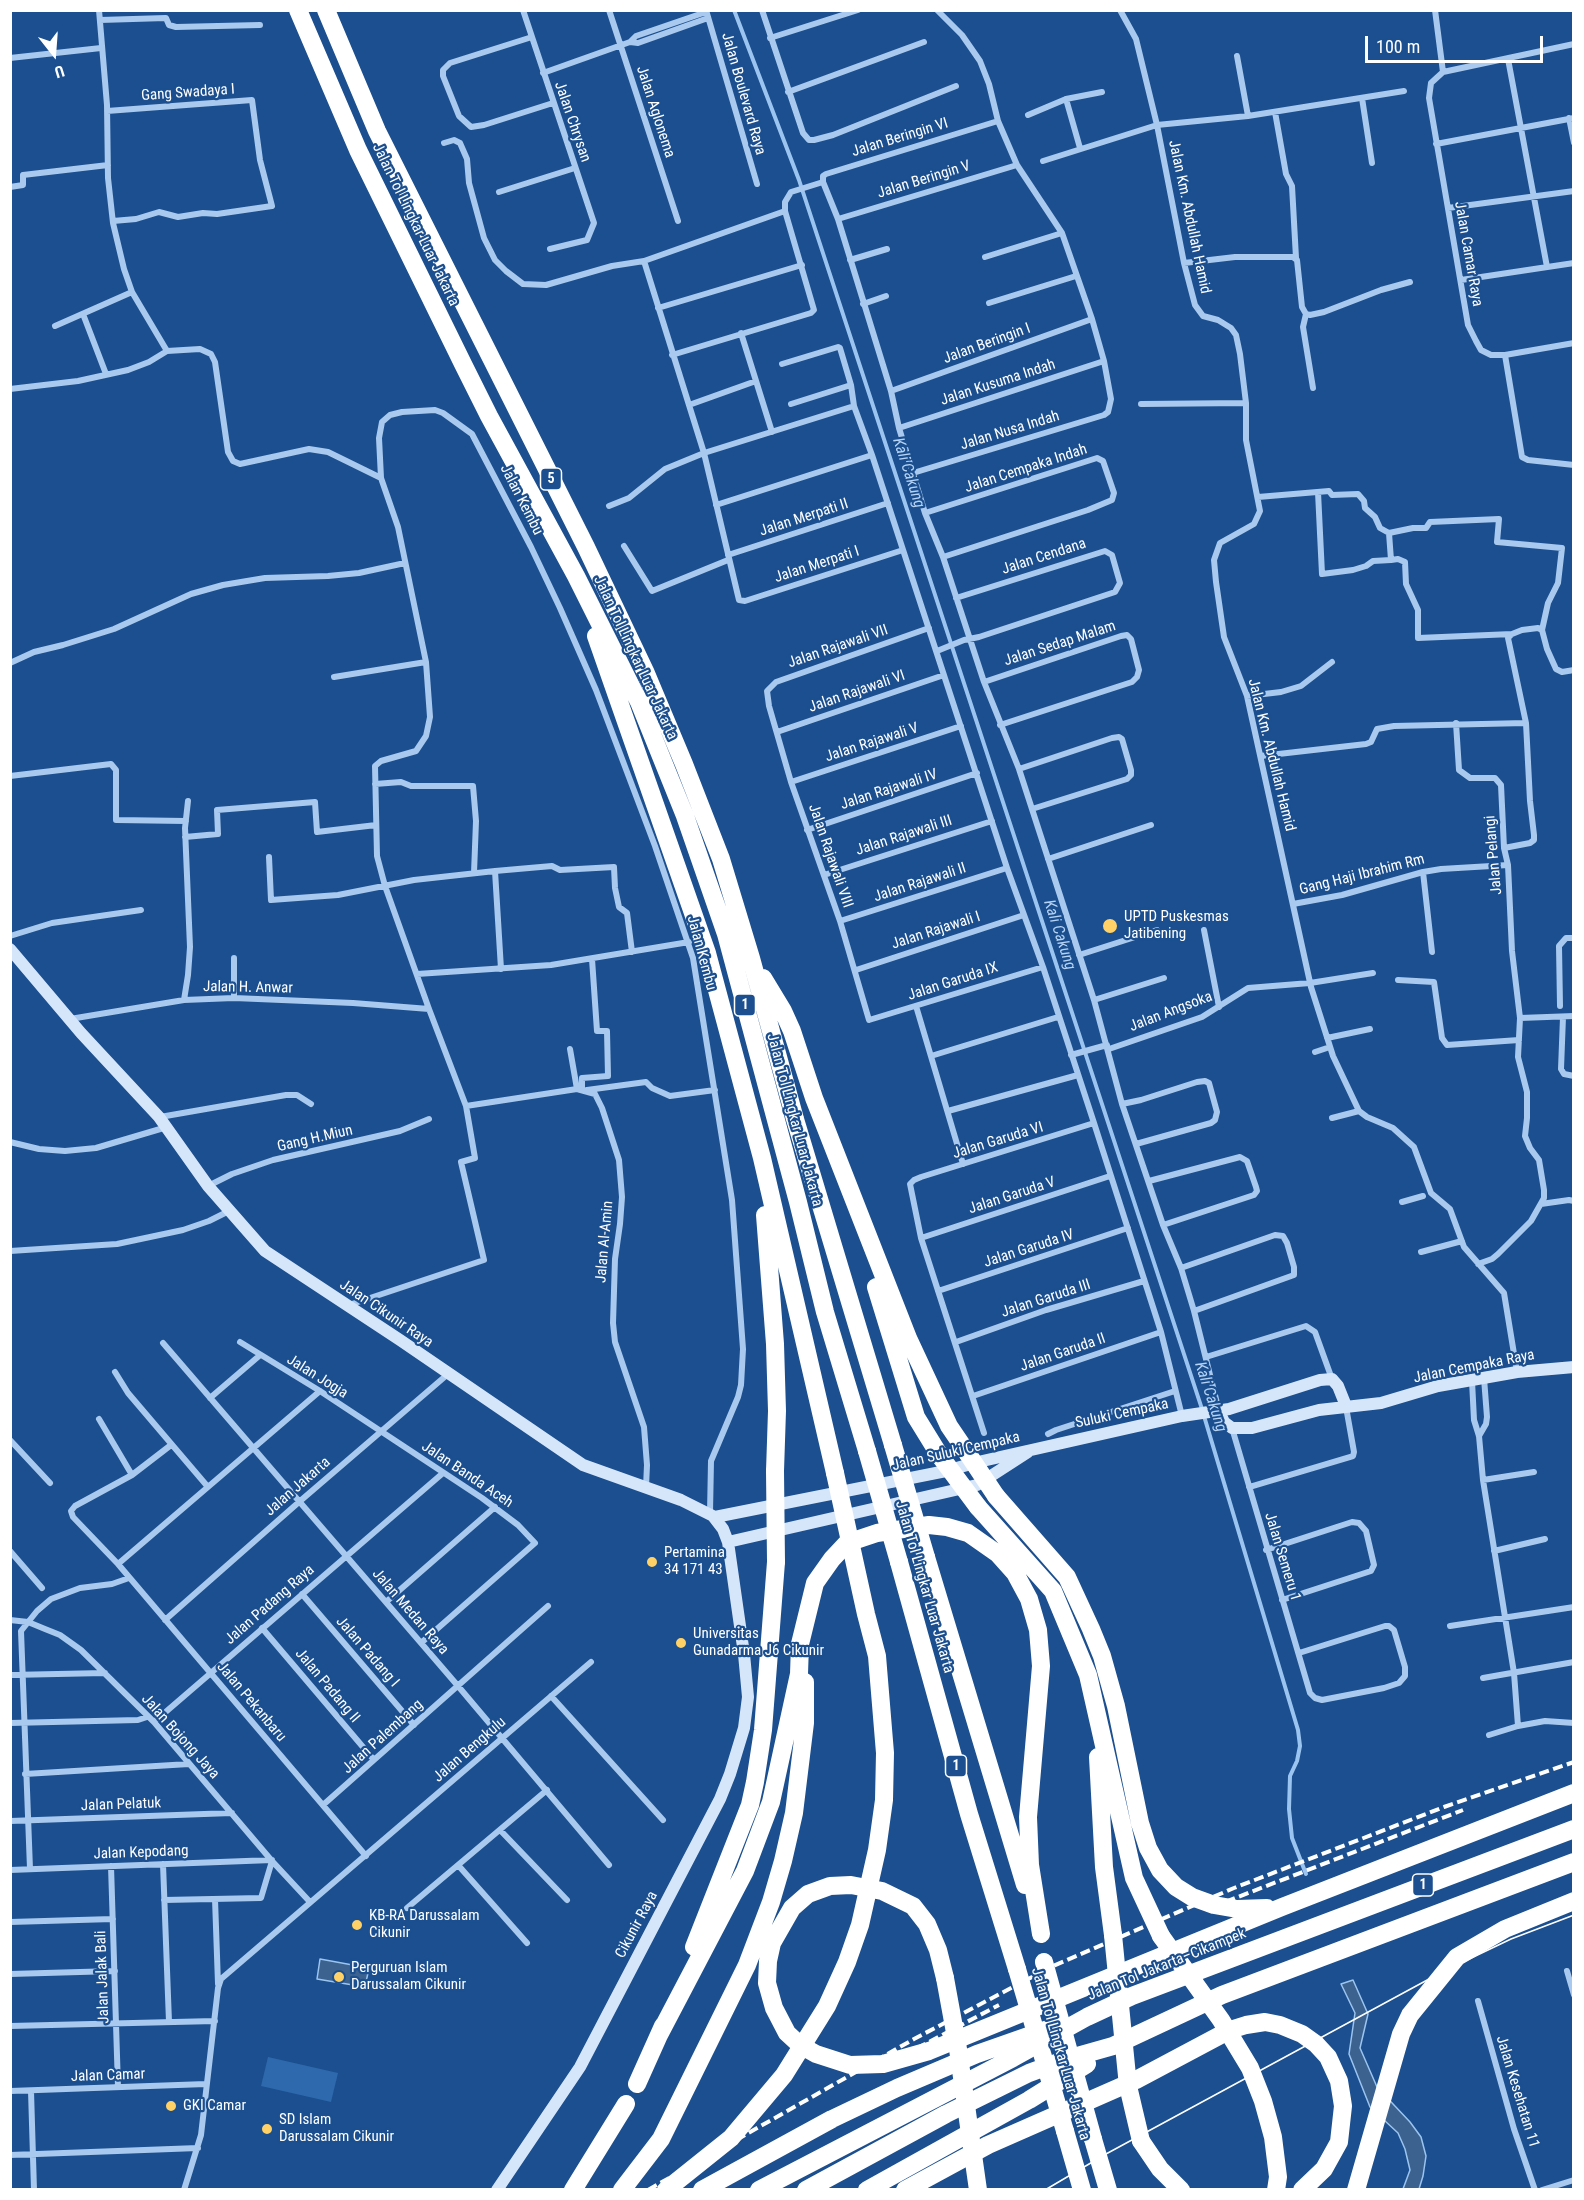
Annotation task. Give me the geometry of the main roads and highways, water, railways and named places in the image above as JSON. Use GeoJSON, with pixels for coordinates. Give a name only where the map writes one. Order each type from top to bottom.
{"type":"FeatureCollection","features":[{"type":"Feature","properties":{"kind":"highway","name":"Jalan Tol Lingkar Luar Jakarta"},"geometry":{"type":"LineString","coordinates":[[298,10],[358,150],[463,364],[576,576],[639,702],[685,816],[726,934],[825,1312],[899,1562],[969,1814],[1082,2190]]}},
{"type":"Feature","properties":{"kind":"highway","name":"Jalan Tol Lingkar Luar Jakarta"},"geometry":{"type":"LineString","coordinates":[[326,10],[377,131],[586,547],[645,671],[721,859],[795,1119],[1041,1934],[1044,1962],[1108,2190]]}},
{"type":"Feature","properties":{"kind":"highway"},"geometry":{"type":"LineString","coordinates":[[576,576],[707,953],[762,1158],[877,1656],[885,1753],[884,1800],[877,1850],[860,1925],[847,1962],[827,2006],[784,2075],[731,2138],[666,2190]]}},
{"type":"Feature","properties":{"kind":"highway"},"geometry":{"type":"LineString","coordinates":[[751,958],[783,1011],[792,1031],[814,1098],[908,1338],[949,1426],[996,1496],[1066,1577],[1091,1629],[1102,1656],[1116,1706],[1140,1823],[1148,1848],[1160,1870],[1176,1887],[1192,1897],[1214,1905],[1237,1909],[1282,1907]]}},
{"type":"Feature","properties":{"kind":"highway"},"geometry":{"type":"LineString","coordinates":[[637,2084],[659,2035],[750,1805],[763,1730],[776,1562],[777,1411],[775,1344],[762,1158]]}},
{"type":"Feature","properties":{"kind":"highway"},"geometry":{"type":"LineString","coordinates":[[852,1196],[863,1246],[916,1418],[943,1464],[978,1507],[1051,1587],[1088,1675],[1134,1878],[1161,1936],[1221,2020],[1250,2068],[1263,2101],[1273,2137],[1278,2177],[1276,2190]]}},
{"type":"Feature","properties":{"kind":"highway"},"geometry":{"type":"LineString","coordinates":[[659,2035],[745,1871],[771,1802],[799,1674],[800,1644],[815,1583],[847,1543],[877,1533],[929,1525],[968,1533],[998,1554],[1015,1573],[1029,1599],[1038,1630],[1041,1666],[1028,1817],[1030,1865],[1041,1934]]}},
{"type":"Feature","properties":{"kind":"highway"},"geometry":{"type":"LineString","coordinates":[[622,2190],[661,2139],[747,1965],[771,1902],[794,1814],[805,1723],[805,1671],[799,1674]]}},
{"type":"Feature","properties":{"kind":"highway"},"geometry":{"type":"LineString","coordinates":[[1095,1701],[1104,1867],[1128,2086],[1141,2141],[1160,2169],[1181,2190]]}},
{"type":"Feature","properties":{"kind":"highway"},"geometry":{"type":"LineString","coordinates":[[978,2190],[958,2049],[945,1978],[938,1950],[927,1924],[913,1906],[882,1891],[851,1885],[830,1886],[808,1894],[792,1908],[772,1943],[767,1983],[774,2008],[787,2033],[800,2045],[816,2054],[850,2065],[883,2064],[929,2051],[1282,1907],[1574,1793]]}},
{"type":"Feature","properties":{"kind":"highway","name":"Jalan Tol Jakarta–Cikampek"},"geometry":{"type":"LineString","coordinates":[[759,2190],[1087,2017],[1132,1996],[1574,1829]]}},
{"type":"Feature","properties":{"kind":"highway","name":"1"},"geometry":{"type":"LineString","coordinates":[[806,2190],[992,2090],[1067,2059],[1113,2046],[1222,1995],[1574,1862]]}},
{"type":"Feature","properties":{"kind":"highway"},"geometry":{"type":"LineString","coordinates":[[1357,2188],[1401,2034],[1410,2015],[1456,1957],[1505,1929],[1574,1902]]}},
{"type":"Feature","properties":{"kind":"highway"},"geometry":{"type":"LineString","coordinates":[[702,2190],[832,2119],[897,2088],[977,2054],[1087,2017]]}},
{"type":"Feature","properties":{"kind":"highway"},"geometry":{"type":"LineString","coordinates":[[905,2190],[988,2145],[1136,2080],[1230,2030],[1265,2022],[1302,2034],[1316,2044],[1328,2057],[1339,2080],[1343,2106],[1339,2142],[1324,2169],[1302,2190]]}},
{"type":"Feature","properties":{"kind":"highway"},"geometry":{"type":"LineString","coordinates":[[867,2190],[1029,2100],[1113,2046]]}},
{"type":"Feature","properties":{"kind":"highway"},"geometry":{"type":"LineString","coordinates":[[573,2190],[626,2104]]}},
{"type":"Feature","properties":{"kind":"highway"},"geometry":{"type":"LineString","coordinates":[[1067,2138],[1070,2190]]}},
{"type":"Feature","properties":{"kind":"waterway","name":"Kali Cakung"},"geometry":{"type":"LineString","coordinates":[[734,10],[799,180],[1202,1409]]}},
{"type":"Feature","properties":{"kind":"waterway","name":"Kali Cakung"},"geometry":{"type":"LineString","coordinates":[[1204,1416],[1298,1730],[1300,1746],[1297,1761],[1290,1776],[1289,1809],[1292,1838],[1306,1874]]}},
{"type":"Feature","properties":{"kind":"tram line"},"geometry":{"type":"LineString","coordinates":[[1045,2190],[1106,2154],[1442,1972],[1511,1939],[1574,1915]]}},
{"type":"Feature","properties":{"kind":"railway"},"geometry":{"type":"LineString","coordinates":[[648,2190],[914,2039],[1053,1966],[1234,1888],[1444,1807],[1574,1762]]}},
{"type":"Feature","properties":{"kind":"railway"},"geometry":{"type":"LineString","coordinates":[[1212,1907],[1463,1810]]}},
{"type":"Feature","properties":{"kind":"railway"},"geometry":{"type":"LineString","coordinates":[[891,2062],[999,2005]]}},
{"type":"Feature","properties":{"kind":"place","name":"UPTD Puskesmas Jatibening"},"geometry":{"type":"Point","coordinates":[1110,926]}},
{"type":"Feature","properties":{"kind":"place","name":"Pertamina 34 171 43"},"geometry":{"type":"Point","coordinates":[652,1562]}},
{"type":"Feature","properties":{"kind":"place","name":"Universitas Gunadarma J6 Cikunir"},"geometry":{"type":"Point","coordinates":[681,1643]}},
{"type":"Feature","properties":{"kind":"place","name":"KB-RA Darussalam Cikunir"},"geometry":{"type":"Point","coordinates":[357,1925]}},
{"type":"Feature","properties":{"kind":"place","name":"Perguruan Islam Darussalam Cikunir"},"geometry":{"type":"Point","coordinates":[339,1977]}},
{"type":"Feature","properties":{"kind":"place","name":"GKI Camar"},"geometry":{"type":"Point","coordinates":[171,2106]}},
{"type":"Feature","properties":{"kind":"place","name":"SD Islam Darussalam Cikunir"},"geometry":{"type":"Point","coordinates":[267,2129]}}]}
